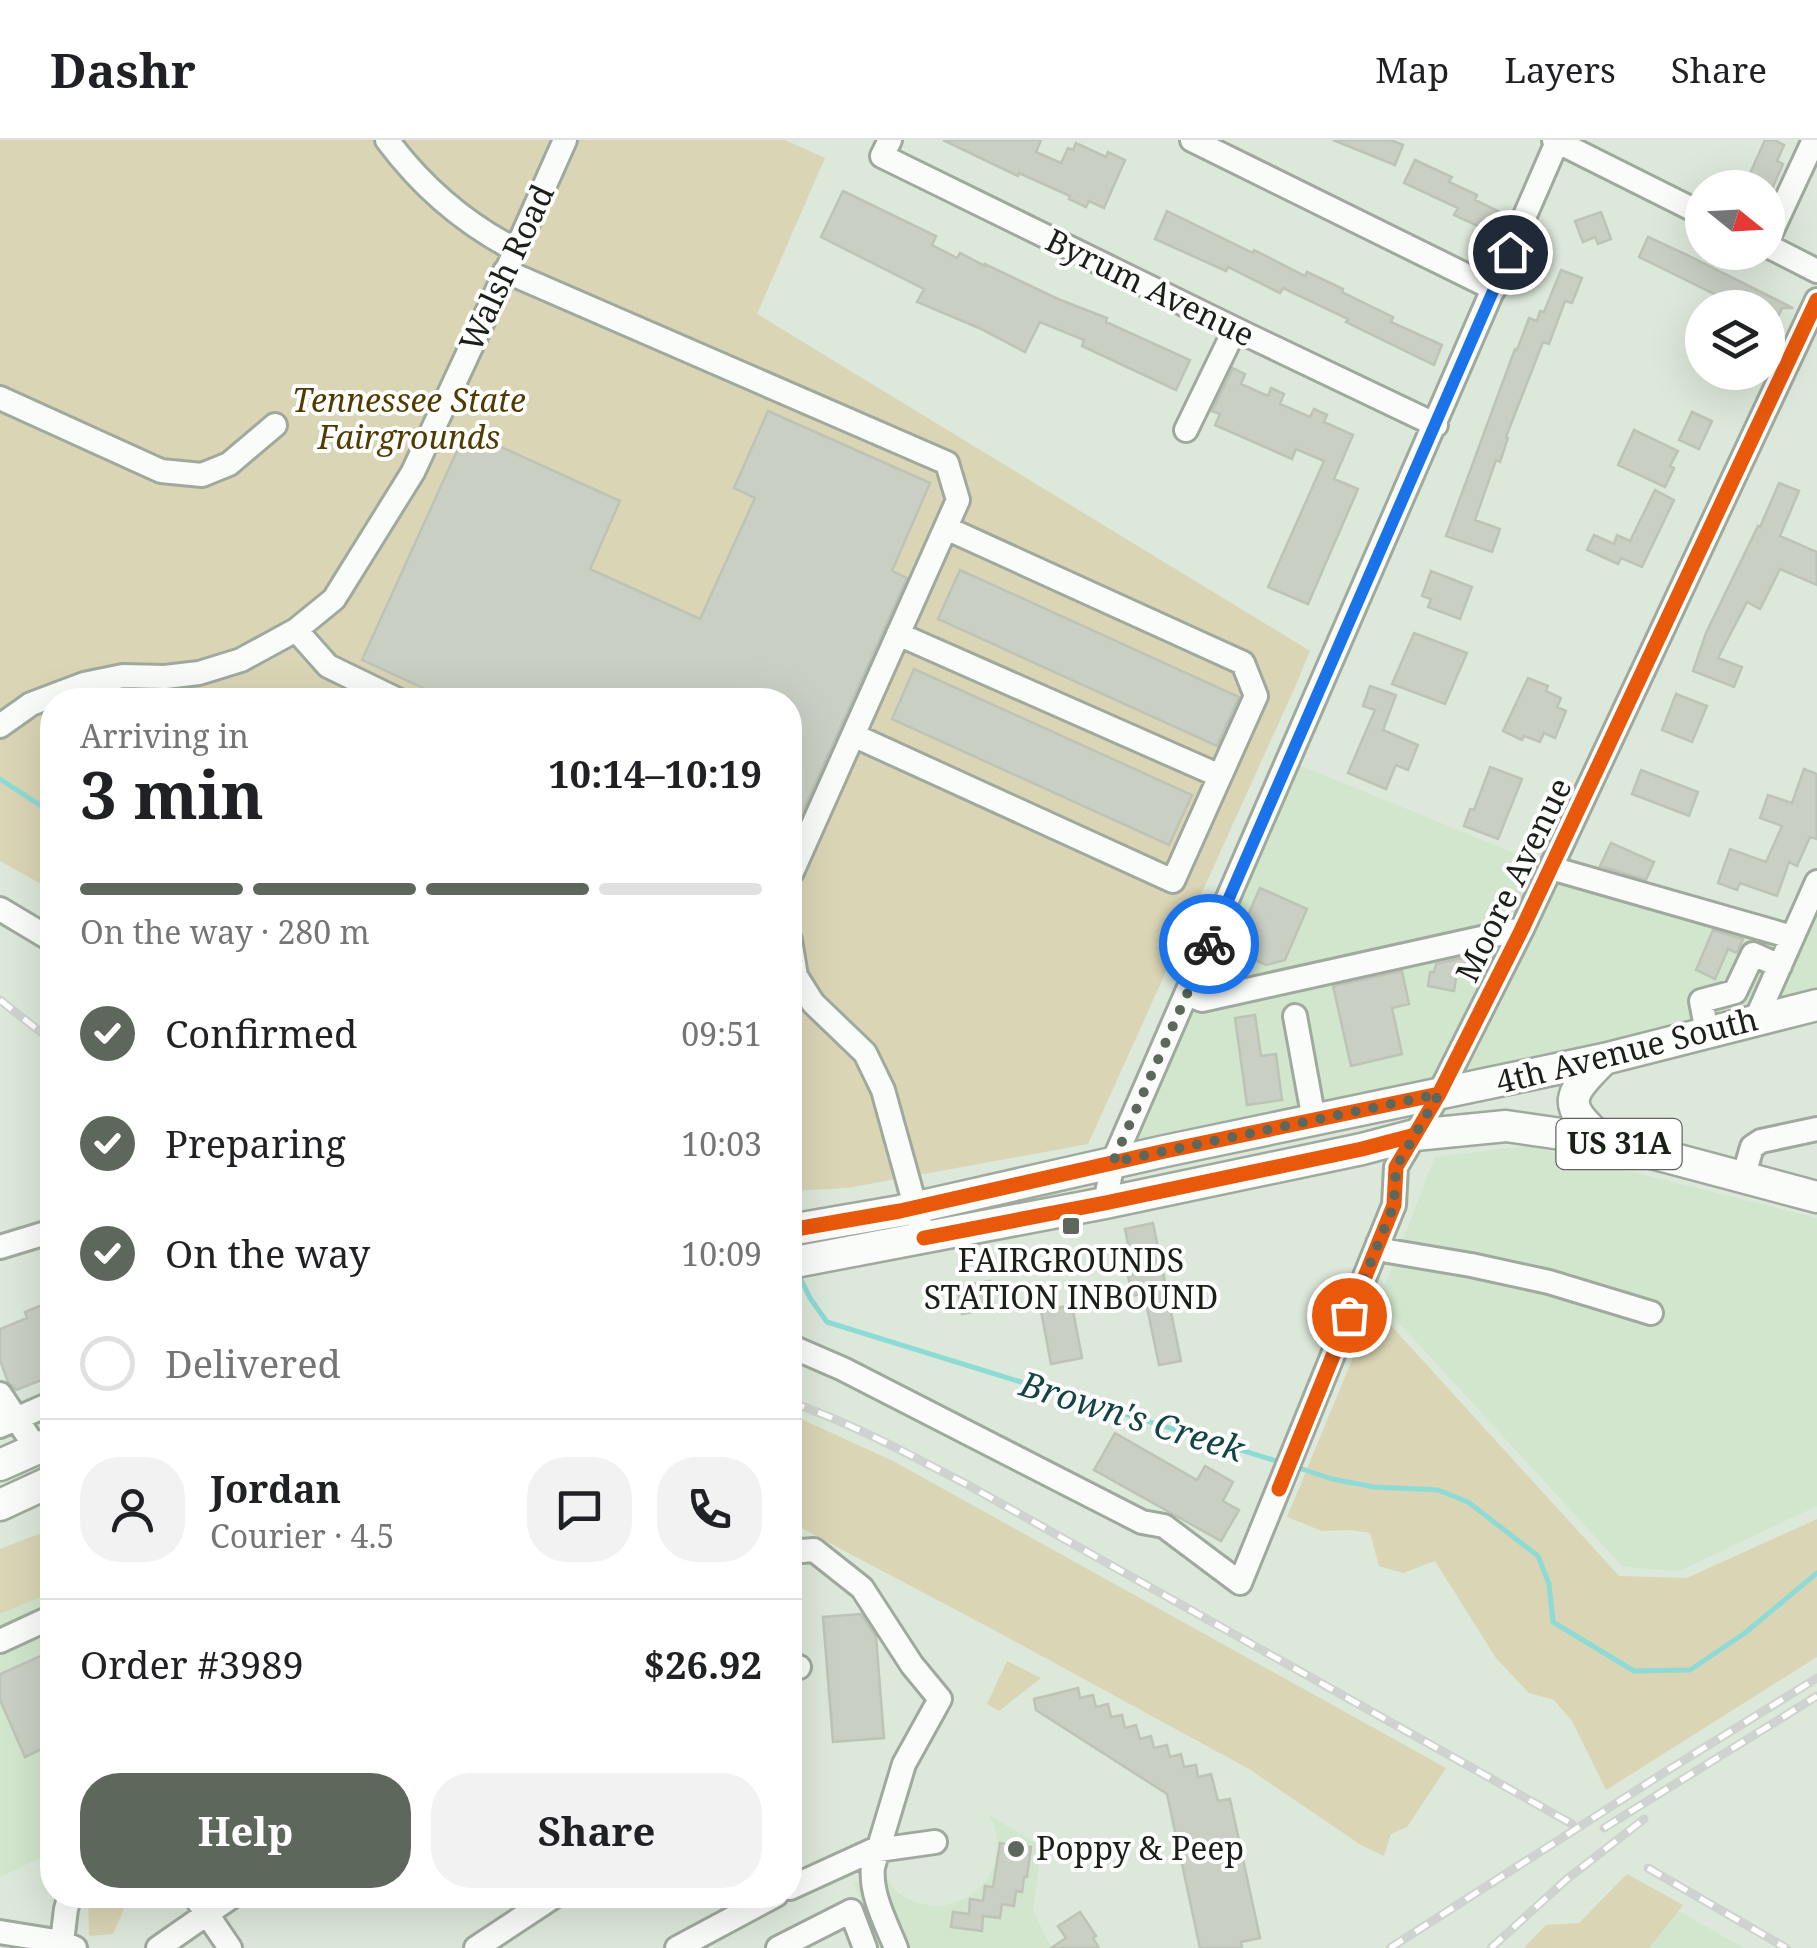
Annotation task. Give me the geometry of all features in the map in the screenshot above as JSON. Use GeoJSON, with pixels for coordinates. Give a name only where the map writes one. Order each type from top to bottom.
{"type":"FeatureCollection","features":[{"type":"Feature","properties":{"kind":"main road","name":"4th Avenue South"},"geometry":{"type":"LineString","coordinates":[[802,1227],[915,1208],[1113,1162],[1604,1060],[1817,1005]]}},
{"type":"Feature","properties":{"kind":"main road"},"geometry":{"type":"LineString","coordinates":[[1603,1140],[1582,1122],[1574,1098],[1579,1084],[1604,1060]]}},
{"type":"Feature","properties":{"kind":"main road","name":"US 31A"},"geometry":{"type":"LineString","coordinates":[[804,1260],[1105,1203],[1415,1135],[1506,1126],[1603,1140],[1817,1197]]}},
{"type":"Feature","properties":{"kind":"main road"},"geometry":{"type":"LineString","coordinates":[[0,1465],[40,1447]]}},
{"type":"Feature","properties":{"kind":"main road"},"geometry":{"type":"LineString","coordinates":[[0,1505],[40,1487]]}},
{"type":"Feature","properties":{"kind":"street"},"geometry":{"type":"LineString","coordinates":[[387,140],[425,185],[458,215],[492,238],[511,261],[947,463],[958,500],[802,850]]}},
{"type":"Feature","properties":{"kind":"street","name":"Walsh Road"},"geometry":{"type":"LineString","coordinates":[[73,688],[123,676],[199,674],[241,660],[296,630],[334,599],[414,472],[565,140]]}},
{"type":"Feature","properties":{"kind":"street","name":"Byrum Avenue"},"geometry":{"type":"LineString","coordinates":[[890,140],[882,156],[1436,425]]}},
{"type":"Feature","properties":{"kind":"street"},"geometry":{"type":"LineString","coordinates":[[1192,140],[1494,289]]}},
{"type":"Feature","properties":{"kind":"street"},"geometry":{"type":"LineString","coordinates":[[1785,202],[1814,140]]}},
{"type":"Feature","properties":{"kind":"street"},"geometry":{"type":"LineString","coordinates":[[1105,1203],[1113,1162],[1556,141],[1685,206]]}},
{"type":"Feature","properties":{"kind":"street"},"geometry":{"type":"LineString","coordinates":[[1785,255],[1817,271]]}},
{"type":"Feature","properties":{"kind":"street","name":"Moore Avenue"},"geometry":{"type":"LineString","coordinates":[[802,1351],[1142,1522],[1164,1526],[1240,1583],[1394,1205],[1396,1167],[1439,1094],[1522,929],[1817,300]]}},
{"type":"Feature","properties":{"kind":"street"},"geometry":{"type":"LineString","coordinates":[[1186,430],[1235,330]]}},
{"type":"Feature","properties":{"kind":"street"},"geometry":{"type":"LineString","coordinates":[[0,398],[161,471],[202,476],[229,464],[275,425]]}},
{"type":"Feature","properties":{"kind":"street"},"geometry":{"type":"LineString","coordinates":[[853,736],[1173,882],[1256,696],[1243,662],[946,528]]}},
{"type":"Feature","properties":{"kind":"street"},"geometry":{"type":"LineString","coordinates":[[296,630],[328,666],[373,688]]}},
{"type":"Feature","properties":{"kind":"street"},"geometry":{"type":"LineString","coordinates":[[898,634],[1220,776]]}},
{"type":"Feature","properties":{"kind":"street","name":"Walsh Road"},"geometry":{"type":"LineString","coordinates":[[0,726],[40,701]]}},
{"type":"Feature","properties":{"kind":"street"},"geometry":{"type":"LineString","coordinates":[[1550,868],[1792,938]]}},
{"type":"Feature","properties":{"kind":"street"},"geometry":{"type":"LineString","coordinates":[[1756,1020],[1817,882]]}},
{"type":"Feature","properties":{"kind":"street"},"geometry":{"type":"LineString","coordinates":[[0,909],[40,933]]}},
{"type":"Feature","properties":{"kind":"street"},"geometry":{"type":"LineString","coordinates":[[1187,994],[1202,1000],[1522,929]]}},
{"type":"Feature","properties":{"kind":"street"},"geometry":{"type":"LineString","coordinates":[[1707,1032],[1701,1001],[1736,992],[1753,954],[1780,966]]}},
{"type":"Feature","properties":{"kind":"street"},"geometry":{"type":"LineString","coordinates":[[802,986],[813,1003],[865,1053],[883,1090],[924,1238]]}},
{"type":"Feature","properties":{"kind":"street"},"geometry":{"type":"LineString","coordinates":[[1295,1016],[1314,1120]]}},
{"type":"Feature","properties":{"kind":"street"},"geometry":{"type":"LineString","coordinates":[[1744,1178],[1752,1147],[1761,1141],[1817,1129]]}},
{"type":"Feature","properties":{"kind":"street"},"geometry":{"type":"LineString","coordinates":[[0,1248],[40,1235]]}},
{"type":"Feature","properties":{"kind":"street"},"geometry":{"type":"LineString","coordinates":[[1378,1243],[1388,1251],[1549,1282],[1651,1313]]}},
{"type":"Feature","properties":{"kind":"street"},"geometry":{"type":"LineString","coordinates":[[0,1394],[8,1422],[40,1442]]}},
{"type":"Feature","properties":{"kind":"street"},"geometry":{"type":"LineString","coordinates":[[8,1422],[40,1407]]}},
{"type":"Feature","properties":{"kind":"street"},"geometry":{"type":"LineString","coordinates":[[802,1551],[814,1550],[862,1588],[940,1700],[904,1764],[872,1878],[896,1948]]}},
{"type":"Feature","properties":{"kind":"street"},"geometry":{"type":"LineString","coordinates":[[0,1642],[40,1624]]}},
{"type":"Feature","properties":{"kind":"street"},"geometry":{"type":"LineString","coordinates":[[802,1883],[878,1849],[935,1842]]}},
{"type":"Feature","properties":{"kind":"street"},"geometry":{"type":"LineString","coordinates":[[0,1932],[55,1944],[66,1908]]}},
{"type":"Feature","properties":{"kind":"street"},"geometry":{"type":"LineString","coordinates":[[158,1948],[197,1908]]}},
{"type":"Feature","properties":{"kind":"street"},"geometry":{"type":"LineString","coordinates":[[204,1908],[230,1948]]}},
{"type":"Feature","properties":{"kind":"street"},"geometry":{"type":"LineString","coordinates":[[476,1948],[536,1908]]}},
{"type":"Feature","properties":{"kind":"street"},"geometry":{"type":"LineString","coordinates":[[677,1948],[752,1908]]}},
{"type":"Feature","properties":{"kind":"street"},"geometry":{"type":"LineString","coordinates":[[778,1948],[851,1911],[864,1948]]}},
{"type":"Feature","properties":{"kind":"shaded area"},"geometry":{"type":"Polygon","coordinates":[[[1289,761],[1551,868],[1792,937],[1817,905],[1817,1005],[1113,1162],[1289,761]]]}},
{"type":"Feature","properties":{"kind":"shaded area"},"geometry":{"type":"Polygon","coordinates":[[[1528,1146],[1817,1218],[1817,1506],[1679,1571],[1623,1567],[1379,1301],[1435,1157],[1528,1146]]]}},
{"type":"Feature","properties":{"kind":"shaded area"},"geometry":{"type":"Polygon","coordinates":[[[40,1586],[40,1858],[0,1877],[0,1605],[40,1586]]]}},
{"type":"Feature","properties":{"kind":"shaded area"},"geometry":{"type":"Polygon","coordinates":[[[988,1814],[1042,1847],[1033,1910],[1051,1948],[880,1948],[854,1883],[884,1875],[897,1892],[914,1902],[934,1906],[972,1895],[986,1881],[995,1863],[998,1843],[988,1814]]]}},
{"type":"Feature","properties":{"kind":"shaded area"},"geometry":{"type":"Polygon","coordinates":[[[1637,1888],[1744,1948],[1581,1948],[1637,1888]]]}},
{"type":"Feature","properties":{"kind":"green space","name":"Tennessee State Fairgrounds"},"geometry":{"type":"Polygon","coordinates":[[[0,140],[785,140],[825,158],[757,314],[1310,651],[1088,1144],[847,1188],[802,1190],[802,688],[40,688],[40,883],[0,861],[0,140]]]}},
{"type":"Feature","properties":{"kind":"green space"},"geometry":{"type":"Polygon","coordinates":[[[1374,1307],[1619,1576],[1687,1578],[1817,1519],[1817,1657],[1606,1790],[1572,1721],[1554,1700],[1529,1693],[1496,1658],[1435,1561],[1403,1573],[1379,1566],[1370,1533],[1322,1531],[1287,1517],[1374,1307]]]}},
{"type":"Feature","properties":{"kind":"green space"},"geometry":{"type":"Polygon","coordinates":[[[802,1419],[893,1461],[1446,1768],[1407,1827],[1391,1834],[1384,1856],[1361,1845],[1249,1769],[802,1528],[802,1419]]]}},
{"type":"Feature","properties":{"kind":"green space"},"geometry":{"type":"Polygon","coordinates":[[[40,1534],[40,1597],[0,1614],[0,1549],[40,1534]]]}},
{"type":"Feature","properties":{"kind":"green space"},"geometry":{"type":"Polygon","coordinates":[[[1007,1661],[1041,1678],[999,1711],[987,1704],[1007,1661]]]}},
{"type":"Feature","properties":{"kind":"green space"},"geometry":{"type":"Polygon","coordinates":[[[1627,1874],[1683,1905],[1649,1948],[1524,1948],[1546,1925],[1579,1923],[1627,1874]]]}},
{"type":"Feature","properties":{"kind":"green space"},"geometry":{"type":"Polygon","coordinates":[[[88,1908],[124,1908],[113,1934],[89,1936],[88,1908]]]}},
{"type":"Feature","properties":{"kind":"building"},"geometry":{"type":"Polygon","coordinates":[[[943,140],[1041,140],[1036,152],[1061,163],[1068,148],[1073,150],[1076,143],[1106,157],[1108,152],[1125,160],[1104,208],[1089,201],[1086,207],[1069,199],[1070,196],[943,140]]]}},
{"type":"Feature","properties":{"kind":"building"},"geometry":{"type":"Polygon","coordinates":[[[1333,140],[1391,140],[1403,145],[1395,165],[1333,140]]]}},
{"type":"Feature","properties":{"kind":"building"},"geometry":{"type":"Polygon","coordinates":[[[1765,140],[1784,145],[1777,161],[1783,164],[1780,170],[1752,170],[1765,140]]]}},
{"type":"Feature","properties":{"kind":"building"},"geometry":{"type":"Polygon","coordinates":[[[1415,160],[1452,177],[1449,182],[1500,212],[1491,232],[1454,215],[1458,208],[1404,183],[1415,160]]]}},
{"type":"Feature","properties":{"kind":"building"},"geometry":{"type":"Polygon","coordinates":[[[843,191],[936,236],[932,245],[957,258],[960,253],[1107,318],[1106,322],[1190,360],[1176,390],[1082,346],[1084,340],[1040,322],[1025,352],[917,302],[924,289],[821,237],[843,191]]]}},
{"type":"Feature","properties":{"kind":"building"},"geometry":{"type":"Polygon","coordinates":[[[1167,211],[1253,253],[1254,250],[1305,276],[1307,272],[1343,289],[1342,292],[1393,317],[1391,322],[1442,345],[1434,365],[1283,288],[1280,293],[1228,267],[1226,271],[1155,239],[1167,211]]]}},
{"type":"Feature","properties":{"kind":"building"},"geometry":{"type":"Polygon","coordinates":[[[1601,212],[1611,239],[1598,244],[1595,237],[1583,242],[1575,221],[1601,212]]]}},
{"type":"Feature","properties":{"kind":"building"},"geometry":{"type":"Polygon","coordinates":[[[1648,237],[1685,254],[1685,270],[1717,270],[1757,290],[1706,290],[1639,257],[1648,237]]]}},
{"type":"Feature","properties":{"kind":"building"},"geometry":{"type":"Polygon","coordinates":[[[1561,270],[1582,278],[1572,303],[1565,301],[1549,344],[1543,342],[1475,520],[1500,529],[1492,552],[1446,536],[1515,349],[1529,318],[1537,321],[1540,311],[1544,312],[1561,270]]]}},
{"type":"Feature","properties":{"kind":"building"},"geometry":{"type":"Polygon","coordinates":[[[1233,368],[1245,374],[1241,384],[1268,396],[1271,388],[1284,394],[1280,404],[1310,417],[1314,409],[1327,415],[1324,422],[1353,435],[1334,479],[1358,489],[1308,604],[1268,587],[1324,461],[1296,449],[1292,459],[1215,425],[1220,414],[1212,411],[1233,368]]]}},
{"type":"Feature","properties":{"kind":"building"},"geometry":{"type":"Polygon","coordinates":[[[768,411],[930,483],[892,571],[907,578],[802,813],[802,688],[423,688],[362,660],[466,431],[620,501],[590,569],[700,619],[755,498],[734,488],[768,411]]]}},
{"type":"Feature","properties":{"kind":"building"},"geometry":{"type":"Polygon","coordinates":[[[1692,412],[1712,421],[1699,449],[1679,440],[1692,412]]]}},
{"type":"Feature","properties":{"kind":"building"},"geometry":{"type":"Polygon","coordinates":[[[1634,430],[1678,451],[1665,487],[1618,465],[1634,430]]]}},
{"type":"Feature","properties":{"kind":"building"},"geometry":{"type":"Polygon","coordinates":[[[1779,483],[1799,491],[1780,536],[1817,552],[1817,585],[1780,569],[1760,609],[1747,602],[1718,658],[1742,667],[1734,687],[1693,671],[1706,633],[1779,483]]]}},
{"type":"Feature","properties":{"kind":"building"},"geometry":{"type":"Polygon","coordinates":[[[1655,490],[1674,500],[1642,567],[1621,558],[1618,564],[1587,550],[1594,535],[1614,544],[1617,535],[1630,541],[1655,490]]]}},
{"type":"Feature","properties":{"kind":"building"},"geometry":{"type":"Polygon","coordinates":[[[960,570],[1239,697],[1217,746],[938,619],[960,570]]]}},
{"type":"Feature","properties":{"kind":"building"},"geometry":{"type":"Polygon","coordinates":[[[1431,571],[1472,587],[1460,619],[1428,607],[1431,599],[1422,596],[1431,571]]]}},
{"type":"Feature","properties":{"kind":"building"},"geometry":{"type":"Polygon","coordinates":[[[1414,633],[1467,653],[1445,704],[1392,684],[1414,633]]]}},
{"type":"Feature","properties":{"kind":"building"},"geometry":{"type":"Polygon","coordinates":[[[914,669],[1192,795],[1169,845],[892,719],[914,669]]]}},
{"type":"Feature","properties":{"kind":"building"},"geometry":{"type":"Polygon","coordinates":[[[1528,678],[1548,686],[1546,691],[1561,698],[1557,707],[1566,711],[1555,738],[1544,733],[1540,742],[1524,736],[1522,740],[1503,731],[1528,678]]]}},
{"type":"Feature","properties":{"kind":"building"},"geometry":{"type":"Polygon","coordinates":[[[1370,686],[1396,695],[1383,730],[1418,745],[1408,770],[1396,765],[1386,789],[1348,773],[1375,710],[1363,706],[1370,686]]]}},
{"type":"Feature","properties":{"kind":"building"},"geometry":{"type":"Polygon","coordinates":[[[1676,694],[1707,706],[1692,742],[1662,730],[1676,694]]]}},
{"type":"Feature","properties":{"kind":"building"},"geometry":{"type":"Polygon","coordinates":[[[1490,767],[1522,779],[1498,839],[1464,826],[1490,767]]]}},
{"type":"Feature","properties":{"kind":"building"},"geometry":{"type":"Polygon","coordinates":[[[1804,769],[1817,774],[1817,839],[1810,837],[1797,866],[1789,862],[1777,896],[1740,883],[1737,890],[1718,883],[1730,849],[1766,862],[1782,826],[1760,818],[1768,795],[1792,803],[1804,769]]]}},
{"type":"Feature","properties":{"kind":"building"},"geometry":{"type":"Polygon","coordinates":[[[1641,770],[1698,792],[1689,816],[1632,794],[1641,770]]]}},
{"type":"Feature","properties":{"kind":"building"},"geometry":{"type":"Polygon","coordinates":[[[1611,843],[1654,862],[1646,880],[1600,866],[1611,843]]]}},
{"type":"Feature","properties":{"kind":"building"},"geometry":{"type":"Polygon","coordinates":[[[1260,888],[1307,909],[1285,960],[1266,965],[1233,950],[1260,888]]]}},
{"type":"Feature","properties":{"kind":"building"},"geometry":{"type":"Polygon","coordinates":[[[1713,930],[1743,939],[1737,953],[1728,949],[1715,979],[1696,970],[1713,930]]]}},
{"type":"Feature","properties":{"kind":"building"},"geometry":{"type":"Polygon","coordinates":[[[1467,957],[1464,973],[1457,972],[1454,991],[1428,986],[1436,964],[1467,957]]]}},
{"type":"Feature","properties":{"kind":"building"},"geometry":{"type":"Polygon","coordinates":[[[1402,971],[1409,1004],[1392,1008],[1402,1054],[1351,1066],[1333,986],[1402,971]]]}},
{"type":"Feature","properties":{"kind":"building"},"geometry":{"type":"Polygon","coordinates":[[[1255,1015],[1261,1056],[1276,1054],[1282,1100],[1247,1105],[1235,1018],[1255,1015]]]}},
{"type":"Feature","properties":{"kind":"building"},"geometry":{"type":"Polygon","coordinates":[[[1153,1223],[1181,1361],[1159,1365],[1144,1293],[1132,1296],[1126,1265],[1132,1264],[1125,1229],[1153,1223]]]}},
{"type":"Feature","properties":{"kind":"building"},"geometry":{"type":"Polygon","coordinates":[[[990,1281],[995,1308],[962,1314],[957,1287],[990,1281]]]}},
{"type":"Feature","properties":{"kind":"building"},"geometry":{"type":"Polygon","coordinates":[[[1072,1305],[1082,1358],[1051,1364],[1041,1311],[1072,1305]]]}},
{"type":"Feature","properties":{"kind":"building"},"geometry":{"type":"Polygon","coordinates":[[[40,1306],[40,1381],[16,1390],[8,1382],[0,1360],[0,1329],[27,1318],[25,1312],[40,1306]]]}},
{"type":"Feature","properties":{"kind":"building"},"geometry":{"type":"Polygon","coordinates":[[[1115,1433],[1197,1480],[1205,1466],[1233,1482],[1223,1501],[1239,1510],[1221,1541],[1094,1470],[1115,1433]]]}},
{"type":"Feature","properties":{"kind":"building"},"geometry":{"type":"Polygon","coordinates":[[[861,1614],[876,1637],[884,1738],[833,1742],[823,1617],[861,1614]]]}},
{"type":"Feature","properties":{"kind":"building"},"geometry":{"type":"Polygon","coordinates":[[[40,1656],[40,1750],[25,1757],[0,1700],[0,1674],[40,1656]]]}},
{"type":"Feature","properties":{"kind":"building"},"geometry":{"type":"Polygon","coordinates":[[[1078,1688],[1080,1698],[1093,1695],[1096,1707],[1108,1704],[1111,1717],[1122,1715],[1125,1728],[1136,1725],[1140,1739],[1151,1736],[1154,1748],[1167,1745],[1170,1757],[1181,1754],[1184,1767],[1196,1765],[1198,1777],[1211,1774],[1218,1801],[1230,1799],[1260,1938],[1241,1942],[1242,1948],[1200,1948],[1167,1794],[1036,1710],[1034,1699],[1078,1688]]]}},
{"type":"Feature","properties":{"kind":"building"},"geometry":{"type":"Polygon","coordinates":[[[1000,1843],[1031,1847],[1027,1877],[1022,1892],[1016,1891],[1014,1906],[1002,1904],[1000,1918],[983,1916],[982,1931],[951,1927],[953,1912],[969,1914],[970,1899],[983,1901],[985,1886],[993,1887],[1000,1843]]]}},
{"type":"Feature","properties":{"kind":"building"},"geometry":{"type":"Polygon","coordinates":[[[1080,1912],[1099,1948],[1051,1948],[1066,1938],[1058,1926],[1080,1912]]]}},
{"type":"Feature","properties":{"kind":"waterway","name":"Brown's Creek"},"geometry":{"type":"LineString","coordinates":[[0,779],[40,805]]}},
{"type":"Feature","properties":{"kind":"waterway","name":"Brown's Creek"},"geometry":{"type":"LineString","coordinates":[[802,1281],[827,1322],[1283,1463]]}},
{"type":"Feature","properties":{"kind":"waterway","name":"Brown's Creek"},"geometry":{"type":"LineString","coordinates":[[1293,1466],[1374,1487],[1438,1490],[1468,1502],[1538,1556],[1549,1584],[1553,1622],[1634,1671],[1690,1670],[1745,1633],[1817,1573]]}},
{"type":"Feature","properties":{"kind":"railway"},"geometry":{"type":"LineString","coordinates":[[0,1000],[40,1032]]}},
{"type":"Feature","properties":{"kind":"railway"},"geometry":{"type":"LineString","coordinates":[[802,1406],[968,1485],[1572,1824]]}},
{"type":"Feature","properties":{"kind":"railway"},"geometry":{"type":"LineString","coordinates":[[1390,1948],[1817,1678]]}},
{"type":"Feature","properties":{"kind":"railway"},"geometry":{"type":"LineString","coordinates":[[1604,1828],[1817,1696]]}},
{"type":"Feature","properties":{"kind":"railway"},"geometry":{"type":"LineString","coordinates":[[1491,1948],[1567,1879],[1644,1819]]}},
{"type":"Feature","properties":{"kind":"railway"},"geometry":{"type":"LineString","coordinates":[[1648,1868],[1786,1948]]}},
{"type":"Feature","properties":{"kind":"cycle path"},"geometry":{"type":"LineString","coordinates":[[1279,1489],[1394,1205],[1396,1167],[1439,1094],[1522,929],[1817,300]]}},
{"type":"Feature","properties":{"kind":"cycle path"},"geometry":{"type":"LineString","coordinates":[[802,1228],[900,1211],[1439,1094]]}},
{"type":"Feature","properties":{"kind":"cycle path"},"geometry":{"type":"LineString","coordinates":[[924,1238],[1415,1135]]}},
{"type":"Feature","properties":{"kind":"way so far"},"geometry":{"type":"LineString","coordinates":[[1209,944],[1113,1162],[1439,1094],[1396,1167],[1394,1205],[1349,1315]]}},
{"type":"Feature","properties":{"kind":"place","name":"FAIRGROUNDS STATION INBOUND"},"geometry":{"type":"Point","coordinates":[1071,1226]}},
{"type":"Feature","properties":{"kind":"place","name":"Poppy & Peep"},"geometry":{"type":"Point","coordinates":[1016,1849]}},
{"type":"Feature","properties":{"kind":"route"},"geometry":{"type":"LineString","coordinates":[[1209,944],[1510,252]]}}]}
